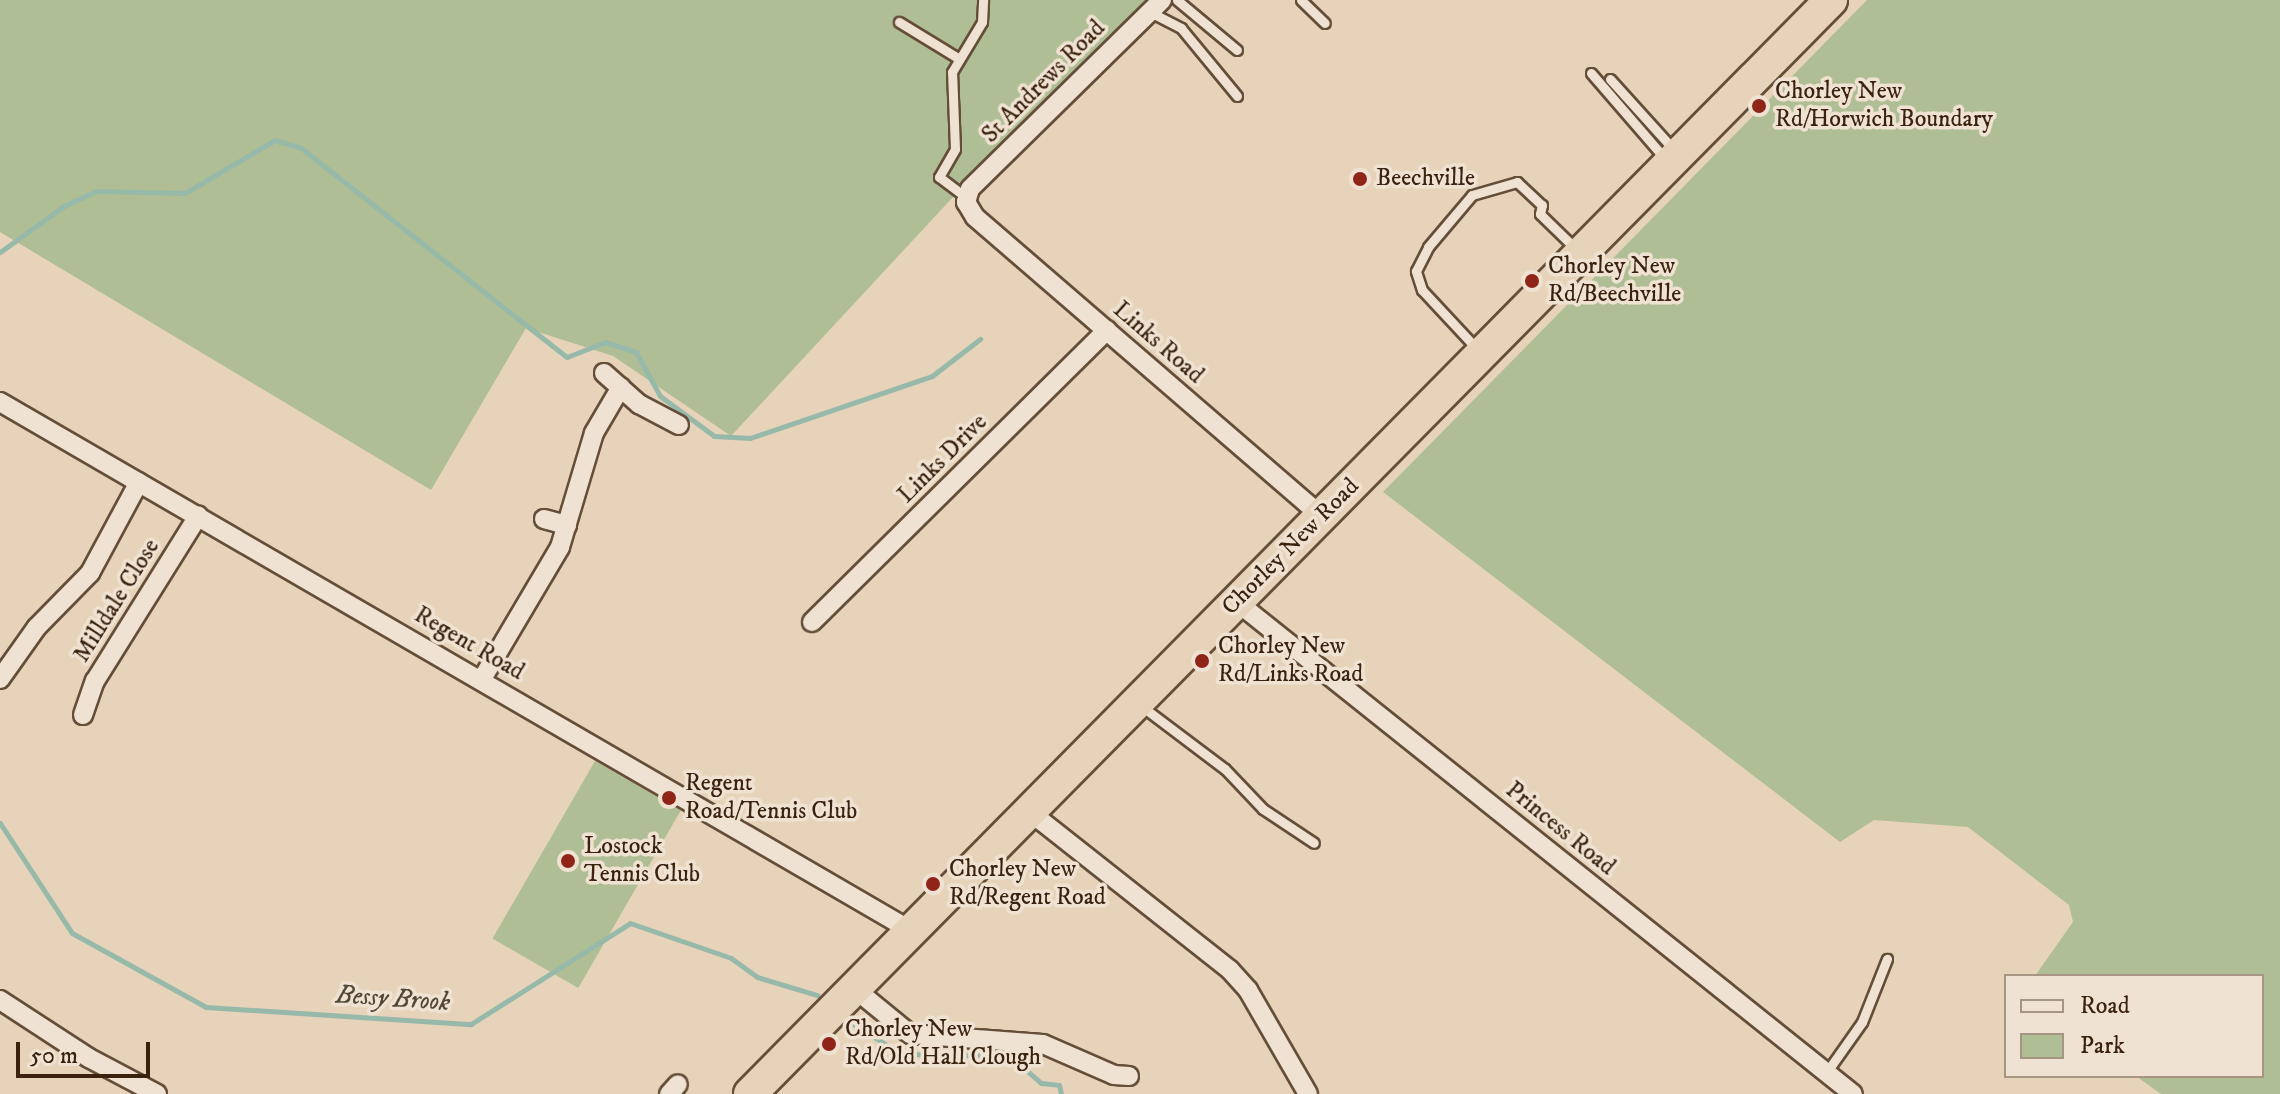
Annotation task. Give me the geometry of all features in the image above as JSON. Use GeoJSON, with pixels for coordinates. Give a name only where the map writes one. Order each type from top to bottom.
{"type":"FeatureCollection","features":[{"type":"Feature","properties":{"kind":"highway","name":"Chorley New Road"},"geometry":{"type":"LineString","coordinates":[[750,1094],[1831,0]]}},
{"type":"Feature","properties":{"kind":"street","name":"St Andrews Road"},"geometry":{"type":"LineString","coordinates":[[967,200],[970,189],[1156,6]]}},
{"type":"Feature","properties":{"kind":"street","name":"Links Road"},"geometry":{"type":"LineString","coordinates":[[967,200],[975,217],[1322,516]]}},
{"type":"Feature","properties":{"kind":"street","name":"Links Drive"},"geometry":{"type":"LineString","coordinates":[[812,622],[1107,330]]}},
{"type":"Feature","properties":{"kind":"street"},"geometry":{"type":"LineString","coordinates":[[604,373],[639,404],[679,425]]}},
{"type":"Feature","properties":{"kind":"street"},"geometry":{"type":"LineString","coordinates":[[482,679],[554,559],[594,433],[621,387]]}},
{"type":"Feature","properties":{"kind":"street","name":"Regent Road"},"geometry":{"type":"LineString","coordinates":[[0,402],[912,931]]}},
{"type":"Feature","properties":{"kind":"street"},"geometry":{"type":"LineString","coordinates":[[0,679],[37,627],[90,573],[139,482]]}},
{"type":"Feature","properties":{"kind":"street","name":"Milldale Close"},"geometry":{"type":"LineString","coordinates":[[83,715],[95,681],[198,516]]}},
{"type":"Feature","properties":{"kind":"street"},"geometry":{"type":"LineString","coordinates":[[544,519],[567,525]]}},
{"type":"Feature","properties":{"kind":"street","name":"Princess Road"},"geometry":{"type":"LineString","coordinates":[[1237,602],[1853,1094]]}},
{"type":"Feature","properties":{"kind":"street"},"geometry":{"type":"LineString","coordinates":[[1030,812],[1230,970],[1248,990],[1308,1094]]}},
{"type":"Feature","properties":{"kind":"street"},"geometry":{"type":"LineString","coordinates":[[855,989],[910,1034],[1043,1044],[1114,1075],[1132,1076]]}},
{"type":"Feature","properties":{"kind":"street"},"geometry":{"type":"LineString","coordinates":[[0,1000],[89,1058],[157,1094]]}},
{"type":"Feature","properties":{"kind":"lane"},"geometry":{"type":"LineString","coordinates":[[967,200],[939,177],[955,149],[952,72],[982,22],[983,0]]}},
{"type":"Feature","properties":{"kind":"lane"},"geometry":{"type":"LineString","coordinates":[[1177,0],[1237,50]]}},
{"type":"Feature","properties":{"kind":"lane"},"geometry":{"type":"LineString","coordinates":[[1301,0],[1325,23]]}},
{"type":"Feature","properties":{"kind":"lane"},"geometry":{"type":"LineString","coordinates":[[1156,6],[1181,28],[1237,96]]}},
{"type":"Feature","properties":{"kind":"lane"},"geometry":{"type":"LineString","coordinates":[[899,22],[958,58]]}},
{"type":"Feature","properties":{"kind":"lane"},"geometry":{"type":"LineString","coordinates":[[1591,73],[1674,159]]}},
{"type":"Feature","properties":{"kind":"lane"},"geometry":{"type":"LineString","coordinates":[[1610,79],[1674,159]]}},
{"type":"Feature","properties":{"kind":"lane"},"geometry":{"type":"LineString","coordinates":[[1481,353],[1422,290],[1416,271],[1428,247],[1472,195],[1517,182],[1542,205],[1540,214],[1580,253]]}},
{"type":"Feature","properties":{"kind":"lane"},"geometry":{"type":"LineString","coordinates":[[1137,703],[1225,769],[1263,809],[1314,843]]}},
{"type":"Feature","properties":{"kind":"lane"},"geometry":{"type":"LineString","coordinates":[[1826,1073],[1862,1022],[1887,959]]}},
{"type":"Feature","properties":{"kind":"green space"},"geometry":{"type":"Polygon","coordinates":[[[0,0],[1150,0],[954,196],[731,436],[613,356],[526,328],[431,490],[0,232],[0,0]]]}},
{"type":"Feature","properties":{"kind":"green space"},"geometry":{"type":"Polygon","coordinates":[[[1867,0],[2280,0],[2280,1094],[2161,1094],[2139,1078],[2264,1078],[2264,974],[2036,974],[2073,922],[2069,905],[1968,827],[1874,820],[1840,842],[1383,492],[1867,0]]]}},
{"type":"Feature","properties":{"kind":"green space","name":"Lostock Tennis Club"},"geometry":{"type":"Polygon","coordinates":[[[595,761],[681,810],[578,988],[492,939],[595,761]]]}},
{"type":"Feature","properties":{"kind":"waterway"},"geometry":{"type":"LineString","coordinates":[[0,252],[64,206],[96,191],[185,193],[275,140],[301,148],[567,357],[605,342],[636,352],[660,396],[714,436],[750,438],[932,376],[980,339]]}},
{"type":"Feature","properties":{"kind":"waterway","name":"Bessy Brook"},"geometry":{"type":"LineString","coordinates":[[0,823],[72,933],[206,1007],[471,1024],[630,923],[731,958],[757,977],[817,995]]}},
{"type":"Feature","properties":{"kind":"waterway","name":"Bessy Brook"},"geometry":{"type":"LineString","coordinates":[[853,1024],[901,1054],[1010,1056],[1041,1083],[1059,1085],[1061,1094]]}},
{"type":"Feature","properties":{"kind":"place","name":"Chorley New Rd/Horwich Boundary"},"geometry":{"type":"Point","coordinates":[1759,106]}},
{"type":"Feature","properties":{"kind":"place","name":"Beechville"},"geometry":{"type":"Point","coordinates":[1360,179]}},
{"type":"Feature","properties":{"kind":"place","name":"Chorley New Rd/Beechville"},"geometry":{"type":"Point","coordinates":[1532,281]}},
{"type":"Feature","properties":{"kind":"place","name":"Chorley New Rd/Links Road"},"geometry":{"type":"Point","coordinates":[1202,661]}},
{"type":"Feature","properties":{"kind":"place","name":"Regent Road/Tennis Club"},"geometry":{"type":"Point","coordinates":[669,798]}},
{"type":"Feature","properties":{"kind":"place","name":"Lostock Tennis Club"},"geometry":{"type":"Point","coordinates":[568,861]}},
{"type":"Feature","properties":{"kind":"place","name":"Chorley New Rd/Regent Road"},"geometry":{"type":"Point","coordinates":[933,884]}},
{"type":"Feature","properties":{"kind":"place","name":"Chorley New Rd/Old Hall Clough"},"geometry":{"type":"Point","coordinates":[829,1044]}}]}
